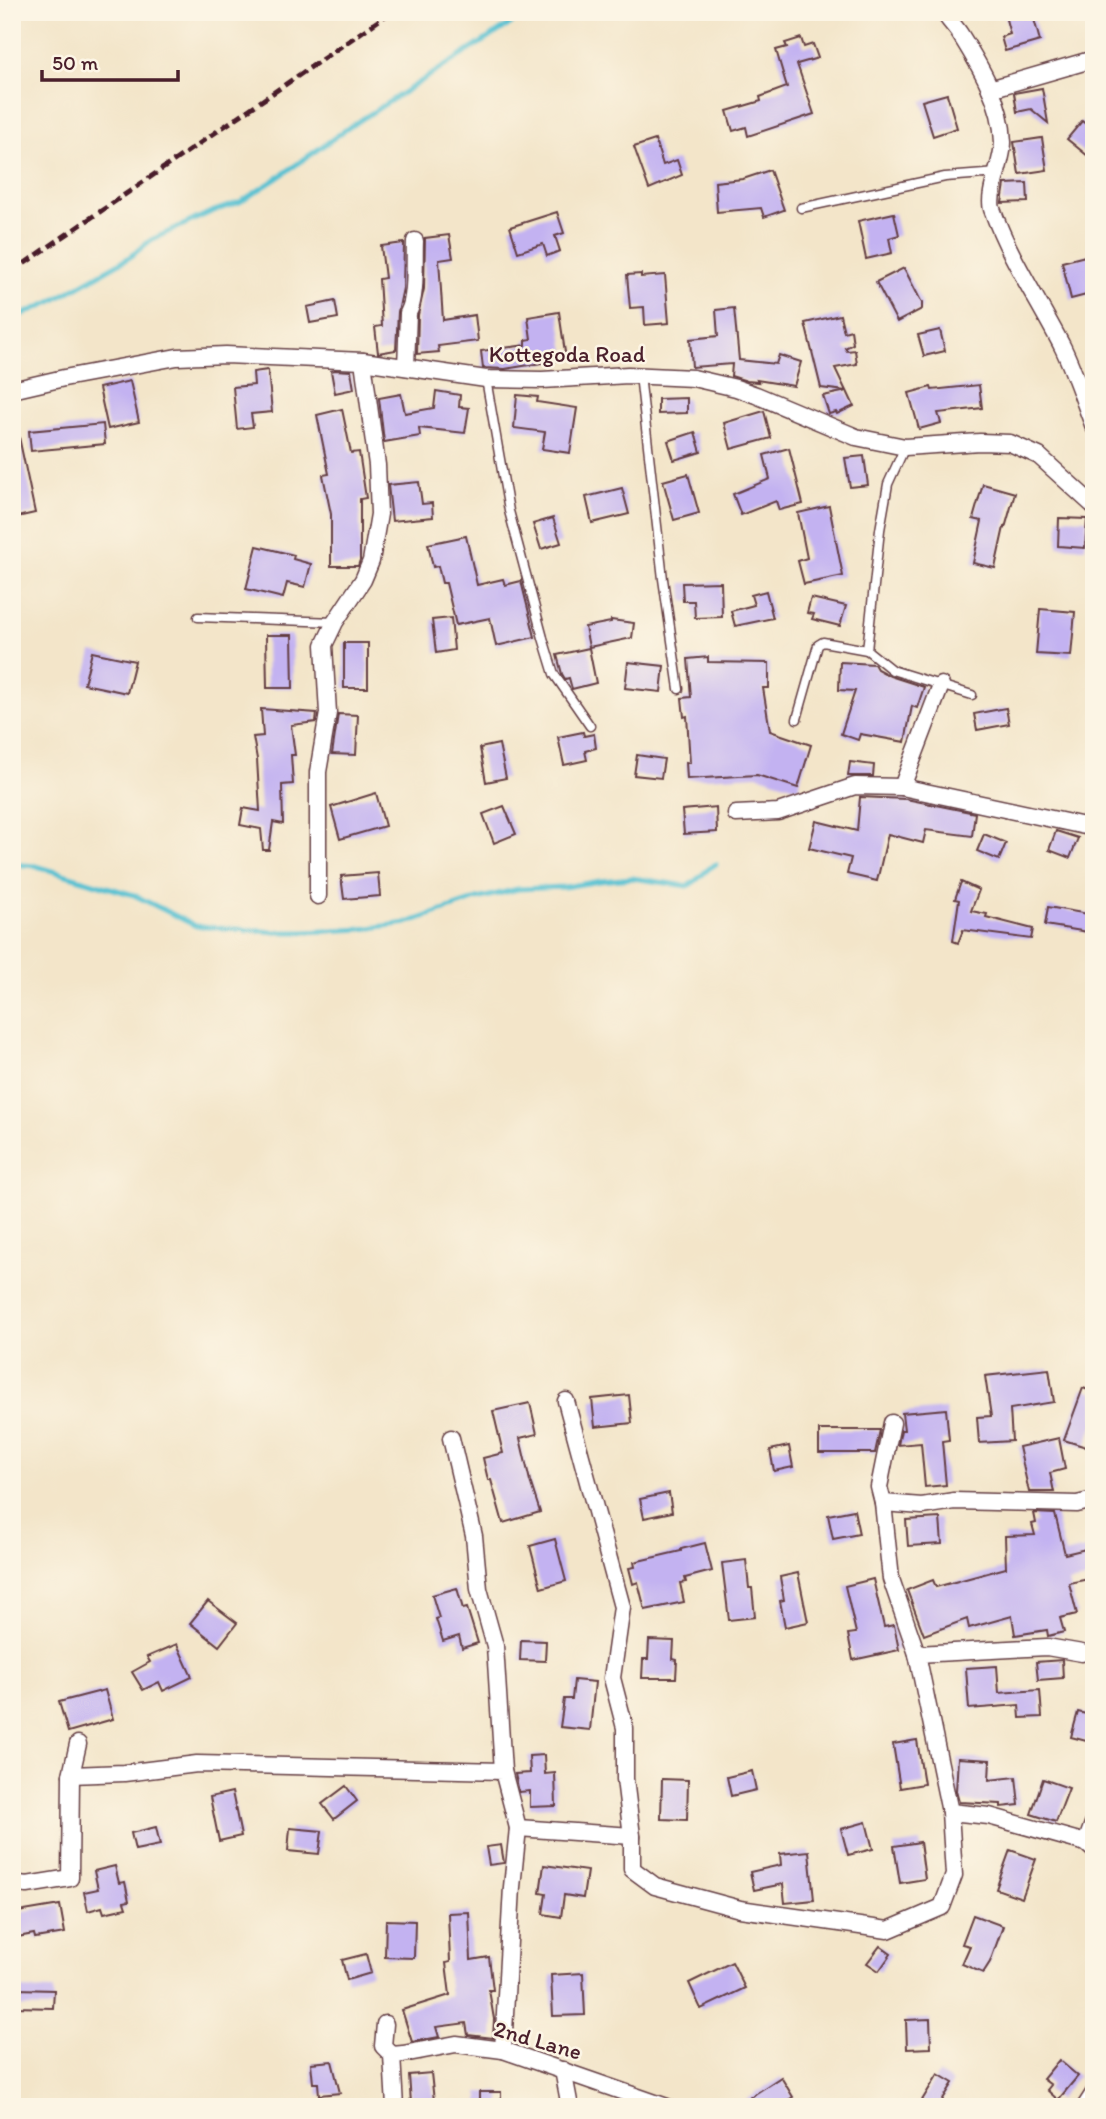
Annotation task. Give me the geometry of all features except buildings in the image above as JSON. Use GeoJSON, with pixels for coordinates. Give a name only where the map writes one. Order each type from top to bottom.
{"type":"FeatureCollection","features":[{"type":"Feature","properties":{"kind":"street"},"geometry":{"type":"LineString","coordinates":[[944,12],[997,103],[1003,144],[991,206],[1024,280],[1063,349],[1094,427]]}},
{"type":"Feature","properties":{"kind":"street"},"geometry":{"type":"LineString","coordinates":[[990,89],[1094,59]]}},
{"type":"Feature","properties":{"kind":"street"},"geometry":{"type":"LineString","coordinates":[[406,367],[415,242]]}},
{"type":"Feature","properties":{"kind":"street","name":"Kottegoda Road"},"geometry":{"type":"LineString","coordinates":[[12,390],[177,358],[226,355],[363,361],[486,379],[542,380],[639,375],[693,378],[736,388],[856,437],[905,447],[980,442],[1010,443],[1039,456],[1094,506]]}},
{"type":"Feature","properties":{"kind":"street"},"geometry":{"type":"LineString","coordinates":[[317,896],[318,772],[328,713],[324,645],[335,622],[363,580],[371,561],[379,514],[377,466],[363,361]]}},
{"type":"Feature","properties":{"kind":"street"},"geometry":{"type":"LineString","coordinates":[[902,787],[940,685]]}},
{"type":"Feature","properties":{"kind":"street"},"geometry":{"type":"LineString","coordinates":[[736,814],[778,811],[855,786],[902,787],[1094,828]]}},
{"type":"Feature","properties":{"kind":"street"},"geometry":{"type":"LineString","coordinates":[[566,1401],[622,1607],[612,1678],[625,1728],[625,1779],[632,1836],[632,1869],[655,1886],[740,1909],[888,1930],[942,1908],[954,1875],[950,1812],[917,1654],[891,1579],[879,1487],[892,1423]]}},
{"type":"Feature","properties":{"kind":"street"},"geometry":{"type":"LineString","coordinates":[[452,1438],[474,1536],[479,1589],[495,1646],[503,1771],[518,1828],[503,2050]]}},
{"type":"Feature","properties":{"kind":"street"},"geometry":{"type":"LineString","coordinates":[[883,1503],[922,1506],[954,1501],[1077,1504],[1094,1500]]}},
{"type":"Feature","properties":{"kind":"street"},"geometry":{"type":"LineString","coordinates":[[917,1654],[1047,1647],[1083,1653]]}},
{"type":"Feature","properties":{"kind":"street"},"geometry":{"type":"LineString","coordinates":[[12,1884],[27,1885],[70,1878],[71,1775],[78,1744]]}},
{"type":"Feature","properties":{"kind":"street"},"geometry":{"type":"LineString","coordinates":[[71,1775],[124,1773],[197,1764],[503,1771]]}},
{"type":"Feature","properties":{"kind":"street"},"geometry":{"type":"LineString","coordinates":[[950,1812],[989,1816],[1090,1846],[1094,1821]]}},
{"type":"Feature","properties":{"kind":"street"},"geometry":{"type":"LineString","coordinates":[[518,1828],[632,1836]]}},
{"type":"Feature","properties":{"kind":"street"},"geometry":{"type":"LineString","coordinates":[[385,2024],[383,2046],[392,2055],[395,2107]]}},
{"type":"Feature","properties":{"kind":"street","name":"2nd Lane"},"geometry":{"type":"LineString","coordinates":[[392,2055],[456,2044],[503,2050],[667,2107]]}},
{"type":"Feature","properties":{"kind":"street"},"geometry":{"type":"LineString","coordinates":[[563,2070],[570,2107]]}},
{"type":"Feature","properties":{"kind":"street"},"geometry":{"type":"LineString","coordinates":[[1085,2107],[1094,2093]]}},
{"type":"Feature","properties":{"kind":"lane"},"geometry":{"type":"LineString","coordinates":[[801,208],[945,177],[998,173]]}},
{"type":"Feature","properties":{"kind":"lane"},"geometry":{"type":"LineString","coordinates":[[639,375],[679,689]]}},
{"type":"Feature","properties":{"kind":"lane"},"geometry":{"type":"LineString","coordinates":[[486,379],[509,511],[543,638],[554,674],[590,726]]}},
{"type":"Feature","properties":{"kind":"lane"},"geometry":{"type":"LineString","coordinates":[[867,650],[880,530],[888,484],[905,447]]}},
{"type":"Feature","properties":{"kind":"lane"},"geometry":{"type":"LineString","coordinates":[[198,617],[335,622]]}},
{"type":"Feature","properties":{"kind":"lane"},"geometry":{"type":"LineString","coordinates":[[797,719],[818,645],[823,642],[867,650],[892,670],[972,695]]}},
{"type":"Feature","properties":{"kind":"waterway"},"geometry":{"type":"LineString","coordinates":[[12,319],[51,302],[130,257],[151,240],[211,212],[240,202],[348,128],[529,12]]}},
{"type":"Feature","properties":{"kind":"waterway"},"geometry":{"type":"LineString","coordinates":[[12,864],[36,866],[134,895],[196,926],[276,932],[362,929],[407,923],[477,899],[518,889],[564,887],[632,878],[687,886],[716,864]]}},
{"type":"Feature","properties":{"kind":"railway"},"geometry":{"type":"LineString","coordinates":[[12,272],[391,12]]}}]}
